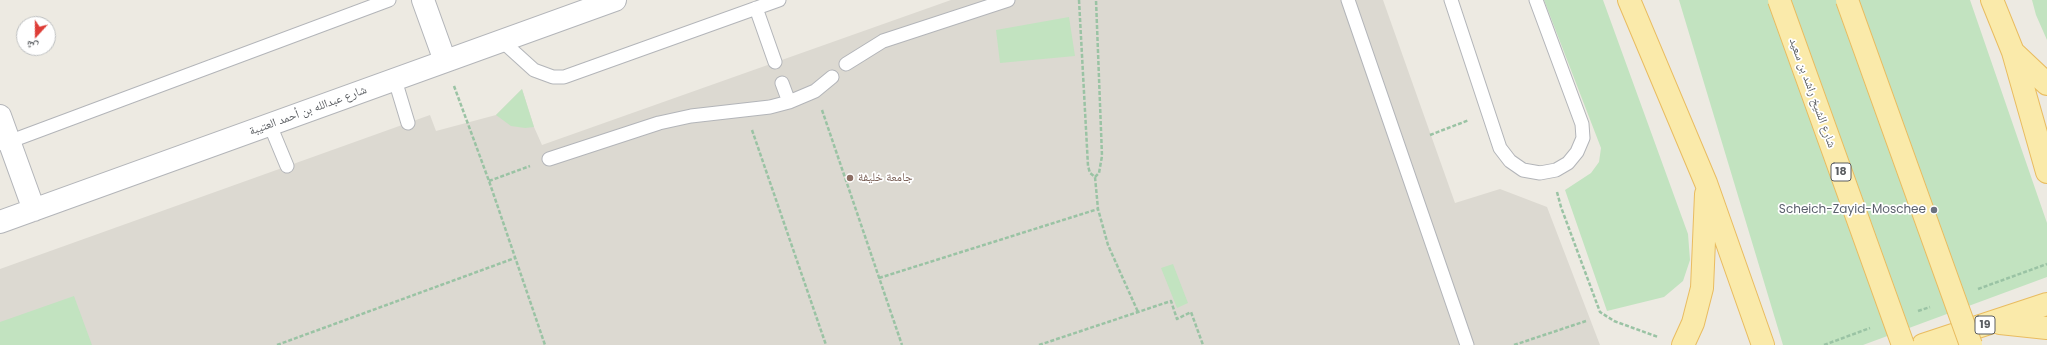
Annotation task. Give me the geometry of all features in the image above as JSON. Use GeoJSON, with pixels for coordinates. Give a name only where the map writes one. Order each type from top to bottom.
{"type":"FeatureCollection","features":[{"type":"Feature","properties":{"kind":"main road"},"geometry":{"type":"LineString","coordinates":[[1629,0],[1706,183],[1763,345]]}},
{"type":"Feature","properties":{"kind":"main road","name":"شارع الشيخ راشد بن سعيد"},"geometry":{"type":"LineString","coordinates":[[1779,0],[1903,345]]}},
{"type":"Feature","properties":{"kind":"main road"},"geometry":{"type":"LineString","coordinates":[[1847,0],[1971,345]]}},
{"type":"Feature","properties":{"kind":"main road"},"geometry":{"type":"LineString","coordinates":[[1992,0],[2013,52],[2047,172]]}},
{"type":"Feature","properties":{"kind":"main road"},"geometry":{"type":"LineString","coordinates":[[2013,52],[2047,84]]}},
{"type":"Feature","properties":{"kind":"main road"},"geometry":{"type":"LineString","coordinates":[[1674,342],[1693,323],[1702,288],[1706,183]]}},
{"type":"Feature","properties":{"kind":"main road","name":"19"},"geometry":{"type":"LineString","coordinates":[[1923,345],[2047,304]]}},
{"type":"Feature","properties":{"kind":"main road"},"geometry":{"type":"LineString","coordinates":[[1991,323],[2047,328]]}},
{"type":"Feature","properties":{"kind":"street"},"geometry":{"type":"LineString","coordinates":[[423,0],[445,61]]}},
{"type":"Feature","properties":{"kind":"street","name":"شارع عبدالله بن أحمد العتيبة"},"geometry":{"type":"LineString","coordinates":[[0,222],[615,0]]}},
{"type":"Feature","properties":{"kind":"street"},"geometry":{"type":"LineString","coordinates":[[0,116],[4,143],[34,210]]}},
{"type":"Feature","properties":{"kind":"lane"},"geometry":{"type":"LineString","coordinates":[[4,143],[389,0]]}},
{"type":"Feature","properties":{"kind":"lane"},"geometry":{"type":"LineString","coordinates":[[502,41],[534,70],[553,78],[564,77],[779,0]]}},
{"type":"Feature","properties":{"kind":"lane"},"geometry":{"type":"LineString","coordinates":[[846,64],[883,42],[1008,0]]}},
{"type":"Feature","properties":{"kind":"lane"},"geometry":{"type":"LineString","coordinates":[[1348,0],[1467,345]]}},
{"type":"Feature","properties":{"kind":"lane"},"geometry":{"type":"LineString","coordinates":[[1451,0],[1500,148],[1510,161],[1524,170],[1540,173],[1556,170],[1568,163],[1578,152],[1583,138],[1582,124],[1536,0]]}},
{"type":"Feature","properties":{"kind":"lane"},"geometry":{"type":"LineString","coordinates":[[756,8],[775,62]]}},
{"type":"Feature","properties":{"kind":"lane"},"geometry":{"type":"LineString","coordinates":[[549,159],[659,124],[711,113],[770,107],[804,98],[832,77]]}},
{"type":"Feature","properties":{"kind":"lane"},"geometry":{"type":"LineString","coordinates":[[395,80],[408,123]]}},
{"type":"Feature","properties":{"kind":"lane"},"geometry":{"type":"LineString","coordinates":[[782,83],[789,102]]}},
{"type":"Feature","properties":{"kind":"lane"},"geometry":{"type":"LineString","coordinates":[[270,124],[288,166]]}},
{"type":"Feature","properties":{"kind":"path"},"geometry":{"type":"LineString","coordinates":[[1079,0],[1087,155],[1090,173],[1095,177],[1098,209],[1108,245],[1138,312]]}},
{"type":"Feature","properties":{"kind":"path"},"geometry":{"type":"LineString","coordinates":[[1095,177],[1099,173],[1102,156],[1096,0]]}},
{"type":"Feature","properties":{"kind":"path"},"geometry":{"type":"LineString","coordinates":[[445,61],[516,258],[545,345]]}},
{"type":"Feature","properties":{"kind":"path"},"geometry":{"type":"LineString","coordinates":[[815,91],[902,345]]}},
{"type":"Feature","properties":{"kind":"path"},"geometry":{"type":"LineString","coordinates":[[745,110],[826,345]]}},
{"type":"Feature","properties":{"kind":"path"},"geometry":{"type":"LineString","coordinates":[[1430,135],[1488,113]]}},
{"type":"Feature","properties":{"kind":"path"},"geometry":{"type":"LineString","coordinates":[[489,182],[549,159]]}},
{"type":"Feature","properties":{"kind":"path"},"geometry":{"type":"LineString","coordinates":[[1556,170],[1555,181],[1561,207],[1600,312],[1614,321],[1674,342]]}},
{"type":"Feature","properties":{"kind":"path"},"geometry":{"type":"LineString","coordinates":[[879,278],[1098,209]]}},
{"type":"Feature","properties":{"kind":"path"},"geometry":{"type":"LineString","coordinates":[[277,345],[516,258]]}},
{"type":"Feature","properties":{"kind":"path"},"geometry":{"type":"LineString","coordinates":[[1039,345],[1171,301],[1177,319],[1192,312],[1203,345]]}},
{"type":"Feature","properties":{"kind":"path"},"geometry":{"type":"LineString","coordinates":[[1514,345],[1586,321]]}},
{"type":"Feature","properties":{"kind":"shaded area","name":"جامعة خليفة"},"geometry":{"type":"Polygon","coordinates":[[[951,0],[1383,0],[1455,203],[1500,189],[1547,207],[1600,345],[0,345],[0,269],[430,115],[436,131],[496,115],[522,89],[534,127],[542,145],[951,0]]]}},
{"type":"Feature","properties":{"kind":"green space"},"geometry":{"type":"Polygon","coordinates":[[[1544,0],[1603,0],[1688,234],[1690,260],[1683,281],[1664,297],[1607,311],[1565,190],[1591,173],[1599,162],[1601,148],[1544,0]]]}},
{"type":"Feature","properties":{"kind":"green space"},"geometry":{"type":"Polygon","coordinates":[[[1679,0],[1970,0],[2047,223],[2047,277],[1863,345],[1783,345],[1679,0]]]}},
{"type":"Feature","properties":{"kind":"green space"},"geometry":{"type":"Polygon","coordinates":[[[2032,0],[2047,0],[2047,40],[2036,15],[2032,0]]]}},
{"type":"Feature","properties":{"kind":"green space"},"geometry":{"type":"Polygon","coordinates":[[[1069,17],[1075,56],[1000,63],[996,30],[1069,17]]]}},
{"type":"Feature","properties":{"kind":"green space"},"geometry":{"type":"Polygon","coordinates":[[[522,89],[534,127],[525,128],[511,126],[496,115],[522,89]]]}},
{"type":"Feature","properties":{"kind":"green space"},"geometry":{"type":"Polygon","coordinates":[[[1173,264],[1188,303],[1177,308],[1161,268],[1173,264]]]}},
{"type":"Feature","properties":{"kind":"green space"},"geometry":{"type":"Polygon","coordinates":[[[74,296],[92,345],[0,345],[0,322],[74,296]]]}},
{"type":"Feature","properties":{"kind":"place","name":"جامعة خليفة"},"geometry":{"type":"Point","coordinates":[850,178]}},
{"type":"Feature","properties":{"kind":"place","name":"Scheich-Zayid-Moschee"},"geometry":{"type":"Point","coordinates":[1934,210]}}]}
